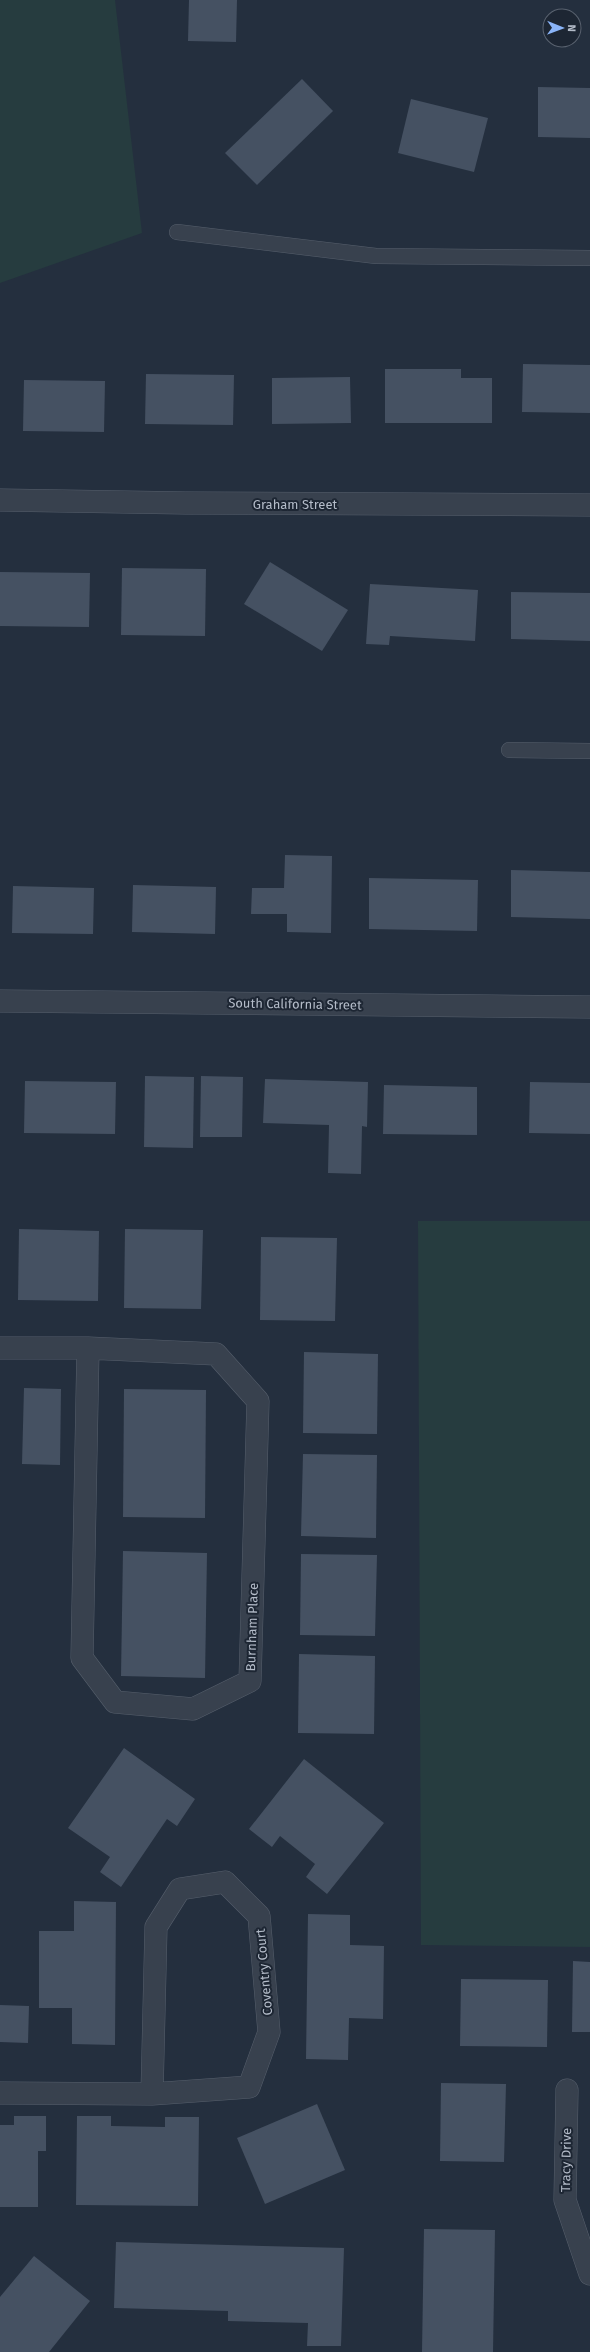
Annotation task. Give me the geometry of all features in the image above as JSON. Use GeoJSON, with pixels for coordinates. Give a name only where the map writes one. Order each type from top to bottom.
{"type":"FeatureCollection","features":[{"type":"Feature","properties":{"kind":"street","name":"Graham Street"},"geometry":{"type":"LineString","coordinates":[[0,500],[186,503],[590,504]]}},
{"type":"Feature","properties":{"kind":"street","name":"South California Street"},"geometry":{"type":"LineString","coordinates":[[0,1001],[590,1007]]}},
{"type":"Feature","properties":{"kind":"street","name":"Burnham Place"},"geometry":{"type":"LineString","coordinates":[[0,1348],[88,1348],[216,1354],[258,1401],[250,1681],[193,1709],[115,1702],[82,1658],[88,1348]]}},
{"type":"Feature","properties":{"kind":"street","name":"Coventry Court"},"geometry":{"type":"LineString","coordinates":[[0,2093],[152,2094],[249,2088],[269,2032],[259,1916],[225,1882],[180,1889],[156,1927],[152,2094]]}},
{"type":"Feature","properties":{"kind":"street","name":"Tracy Drive"},"geometry":{"type":"LineString","coordinates":[[567,2090],[565,2200],[590,2274]]}},
{"type":"Feature","properties":{"kind":"lane"},"geometry":{"type":"LineString","coordinates":[[177,232],[376,256],[590,258]]}},
{"type":"Feature","properties":{"kind":"lane"},"geometry":{"type":"LineString","coordinates":[[509,750],[590,751]]}},
{"type":"Feature","properties":{"kind":"green space"},"geometry":{"type":"Polygon","coordinates":[[[0,0],[115,0],[142,233],[0,283],[0,0]]]}},
{"type":"Feature","properties":{"kind":"green space"},"geometry":{"type":"Polygon","coordinates":[[[418,1221],[590,1221],[590,1947],[421,1945],[418,1221]]]}},
{"type":"Feature","properties":{"kind":"building"},"geometry":{"type":"Polygon","coordinates":[[[189,0],[237,0],[236,42],[188,41],[189,0]]]}},
{"type":"Feature","properties":{"kind":"building"},"geometry":{"type":"Polygon","coordinates":[[[302,79],[333,111],[257,185],[225,153],[302,79]]]}},
{"type":"Feature","properties":{"kind":"building"},"geometry":{"type":"Polygon","coordinates":[[[538,87],[590,88],[590,138],[538,137],[538,87]]]}},
{"type":"Feature","properties":{"kind":"building"},"geometry":{"type":"Polygon","coordinates":[[[411,99],[488,118],[474,172],[398,153],[411,99]]]}},
{"type":"Feature","properties":{"kind":"building"},"geometry":{"type":"Polygon","coordinates":[[[523,364],[590,365],[590,413],[522,412],[523,364]]]}},
{"type":"Feature","properties":{"kind":"building"},"geometry":{"type":"Polygon","coordinates":[[[385,369],[461,369],[461,378],[492,378],[492,423],[385,423],[385,369]]]}},
{"type":"Feature","properties":{"kind":"building"},"geometry":{"type":"Polygon","coordinates":[[[146,374],[234,375],[233,425],[145,424],[146,374]]]}},
{"type":"Feature","properties":{"kind":"building"},"geometry":{"type":"Polygon","coordinates":[[[350,377],[351,423],[272,424],[272,378],[350,377]]]}},
{"type":"Feature","properties":{"kind":"building"},"geometry":{"type":"Polygon","coordinates":[[[24,380],[105,381],[104,432],[23,431],[24,380]]]}},
{"type":"Feature","properties":{"kind":"building"},"geometry":{"type":"Polygon","coordinates":[[[270,562],[348,610],[322,651],[244,604],[270,562]]]}},
{"type":"Feature","properties":{"kind":"building"},"geometry":{"type":"Polygon","coordinates":[[[122,568],[206,569],[205,636],[121,635],[122,568]]]}},
{"type":"Feature","properties":{"kind":"building"},"geometry":{"type":"Polygon","coordinates":[[[0,572],[90,573],[89,627],[0,626],[0,572]]]}},
{"type":"Feature","properties":{"kind":"building"},"geometry":{"type":"Polygon","coordinates":[[[370,584],[478,590],[475,641],[390,636],[389,645],[366,644],[370,584]]]}},
{"type":"Feature","properties":{"kind":"building"},"geometry":{"type":"Polygon","coordinates":[[[511,592],[590,593],[590,641],[511,639],[511,592]]]}},
{"type":"Feature","properties":{"kind":"building"},"geometry":{"type":"Polygon","coordinates":[[[285,855],[332,856],[331,933],[287,932],[287,914],[251,914],[252,888],[284,888],[285,855]]]}},
{"type":"Feature","properties":{"kind":"building"},"geometry":{"type":"Polygon","coordinates":[[[511,870],[590,872],[590,919],[511,917],[511,870]]]}},
{"type":"Feature","properties":{"kind":"building"},"geometry":{"type":"Polygon","coordinates":[[[369,878],[478,880],[477,931],[369,929],[369,878]]]}},
{"type":"Feature","properties":{"kind":"building"},"geometry":{"type":"Polygon","coordinates":[[[133,885],[216,887],[215,934],[132,932],[133,885]]]}},
{"type":"Feature","properties":{"kind":"building"},"geometry":{"type":"Polygon","coordinates":[[[13,886],[94,888],[93,934],[12,933],[13,886]]]}},
{"type":"Feature","properties":{"kind":"building"},"geometry":{"type":"Polygon","coordinates":[[[145,1076],[194,1077],[193,1148],[144,1147],[145,1076]]]}},
{"type":"Feature","properties":{"kind":"building"},"geometry":{"type":"Polygon","coordinates":[[[201,1076],[243,1077],[242,1137],[200,1137],[201,1076]]]}},
{"type":"Feature","properties":{"kind":"building"},"geometry":{"type":"Polygon","coordinates":[[[265,1079],[368,1082],[367,1127],[362,1126],[361,1174],[328,1173],[329,1125],[263,1123],[265,1079]]]}},
{"type":"Feature","properties":{"kind":"building"},"geometry":{"type":"Polygon","coordinates":[[[25,1081],[116,1082],[115,1134],[24,1133],[25,1081]]]}},
{"type":"Feature","properties":{"kind":"building"},"geometry":{"type":"Polygon","coordinates":[[[530,1082],[590,1083],[590,1134],[529,1133],[530,1082]]]}},
{"type":"Feature","properties":{"kind":"building"},"geometry":{"type":"Polygon","coordinates":[[[384,1085],[477,1087],[477,1135],[383,1134],[384,1085]]]}},
{"type":"Feature","properties":{"kind":"building"},"geometry":{"type":"Polygon","coordinates":[[[19,1229],[99,1231],[98,1301],[18,1300],[19,1229]]]}},
{"type":"Feature","properties":{"kind":"building"},"geometry":{"type":"Polygon","coordinates":[[[125,1229],[203,1230],[201,1309],[124,1308],[125,1229]]]}},
{"type":"Feature","properties":{"kind":"building"},"geometry":{"type":"Polygon","coordinates":[[[261,1237],[337,1238],[335,1321],[260,1320],[261,1237]]]}},
{"type":"Feature","properties":{"kind":"building"},"geometry":{"type":"Polygon","coordinates":[[[304,1352],[378,1354],[377,1434],[303,1433],[304,1352]]]}},
{"type":"Feature","properties":{"kind":"building"},"geometry":{"type":"Polygon","coordinates":[[[24,1388],[61,1389],[60,1465],[22,1464],[24,1388]]]}},
{"type":"Feature","properties":{"kind":"building"},"geometry":{"type":"Polygon","coordinates":[[[124,1389],[206,1390],[205,1518],[123,1517],[124,1389]]]}},
{"type":"Feature","properties":{"kind":"building"},"geometry":{"type":"Polygon","coordinates":[[[303,1454],[377,1455],[376,1538],[301,1536],[303,1454]]]}},
{"type":"Feature","properties":{"kind":"building"},"geometry":{"type":"Polygon","coordinates":[[[123,1551],[207,1553],[205,1678],[121,1676],[123,1551]]]}},
{"type":"Feature","properties":{"kind":"building"},"geometry":{"type":"Polygon","coordinates":[[[301,1554],[377,1555],[375,1636],[300,1635],[301,1554]]]}},
{"type":"Feature","properties":{"kind":"building"},"geometry":{"type":"Polygon","coordinates":[[[299,1654],[375,1656],[374,1734],[298,1733],[299,1654]]]}},
{"type":"Feature","properties":{"kind":"building"},"geometry":{"type":"Polygon","coordinates":[[[124,1748],[195,1799],[177,1826],[167,1819],[121,1887],[100,1872],[110,1857],[68,1828],[124,1748]]]}},
{"type":"Feature","properties":{"kind":"building"},"geometry":{"type":"Polygon","coordinates":[[[304,1759],[384,1823],[327,1894],[306,1877],[315,1864],[280,1836],[272,1847],[249,1829],[304,1759]]]}},
{"type":"Feature","properties":{"kind":"building"},"geometry":{"type":"Polygon","coordinates":[[[74,1901],[116,1902],[115,2045],[72,2044],[72,2008],[39,2008],[39,1931],[74,1931],[74,1901]]]}},
{"type":"Feature","properties":{"kind":"building"},"geometry":{"type":"Polygon","coordinates":[[[308,1914],[350,1915],[350,1945],[384,1946],[383,2019],[349,2018],[348,2060],[306,2059],[308,1914]]]}},
{"type":"Feature","properties":{"kind":"building"},"geometry":{"type":"Polygon","coordinates":[[[573,1961],[590,1962],[590,2032],[572,2032],[573,1961]]]}},
{"type":"Feature","properties":{"kind":"building"},"geometry":{"type":"Polygon","coordinates":[[[461,1979],[548,1980],[547,2047],[460,2046],[461,1979]]]}},
{"type":"Feature","properties":{"kind":"building"},"geometry":{"type":"Polygon","coordinates":[[[0,2005],[29,2006],[28,2043],[0,2042],[0,2005]]]}},
{"type":"Feature","properties":{"kind":"building"},"geometry":{"type":"Polygon","coordinates":[[[441,2083],[506,2084],[504,2162],[440,2161],[441,2083]]]}},
{"type":"Feature","properties":{"kind":"building"},"geometry":{"type":"Polygon","coordinates":[[[317,2104],[345,2170],[265,2204],[237,2138],[317,2104]]]}},
{"type":"Feature","properties":{"kind":"building"},"geometry":{"type":"Polygon","coordinates":[[[14,2116],[46,2116],[46,2151],[38,2151],[38,2207],[0,2207],[0,2125],[14,2125],[14,2116]]]}},
{"type":"Feature","properties":{"kind":"building"},"geometry":{"type":"Polygon","coordinates":[[[77,2116],[111,2116],[111,2126],[165,2127],[165,2117],[199,2117],[198,2206],[76,2205],[77,2116]]]}},
{"type":"Feature","properties":{"kind":"building"},"geometry":{"type":"Polygon","coordinates":[[[424,2229],[495,2230],[493,2352],[422,2352],[424,2229]]]}},
{"type":"Feature","properties":{"kind":"building"},"geometry":{"type":"Polygon","coordinates":[[[116,2242],[344,2248],[341,2346],[307,2346],[308,2323],[228,2321],[228,2311],[114,2308],[116,2242]]]}},
{"type":"Feature","properties":{"kind":"building"},"geometry":{"type":"Polygon","coordinates":[[[34,2256],[90,2301],[49,2352],[0,2352],[0,2297],[34,2256]]]}}]}
